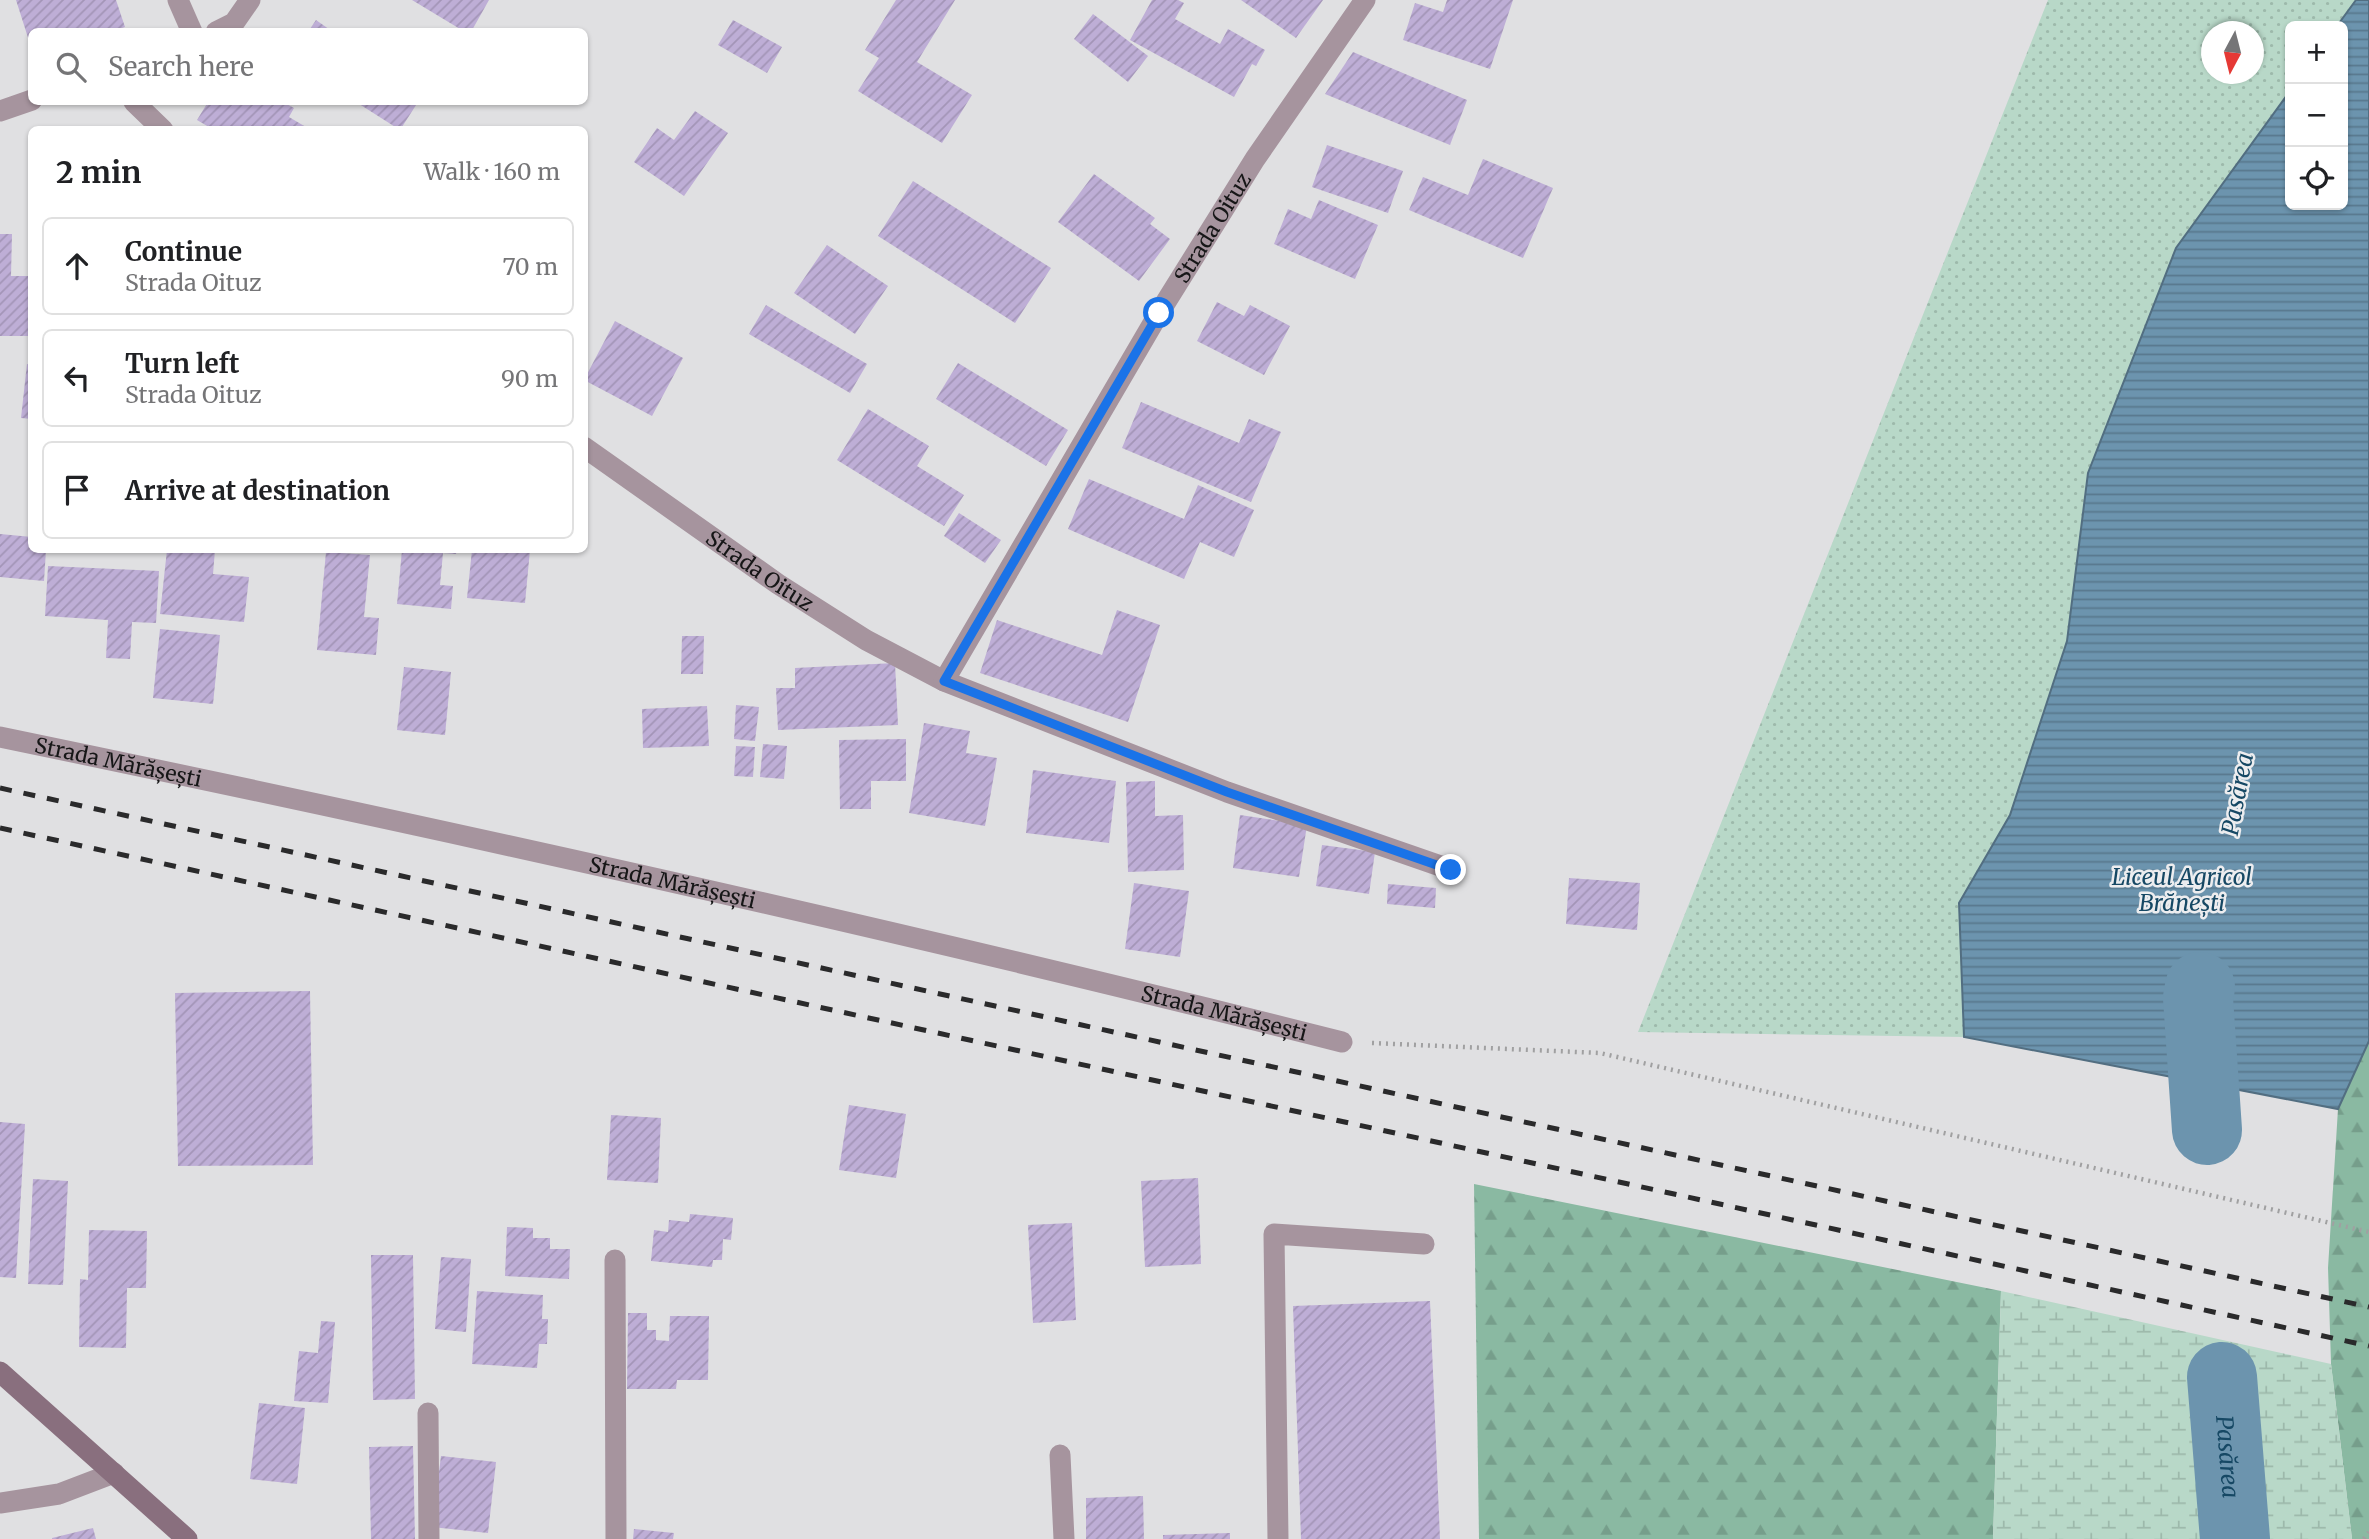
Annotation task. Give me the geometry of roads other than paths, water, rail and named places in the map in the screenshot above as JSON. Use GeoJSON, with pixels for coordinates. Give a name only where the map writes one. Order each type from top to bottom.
{"type":"FeatureCollection","features":[{"type":"Feature","properties":{"kind":"main road"},"geometry":{"type":"LineString","coordinates":[[0,1372],[187,1539]]}},
{"type":"Feature","properties":{"kind":"street"},"geometry":{"type":"LineString","coordinates":[[178,0],[190,28]]}},
{"type":"Feature","properties":{"kind":"street"},"geometry":{"type":"LineString","coordinates":[[224,28],[234,23],[250,0]]}},
{"type":"Feature","properties":{"kind":"street","name":"Strada Oituz"},"geometry":{"type":"LineString","coordinates":[[944,681],[1159,313],[1255,159],[1365,0]]}},
{"type":"Feature","properties":{"kind":"street"},"geometry":{"type":"LineString","coordinates":[[0,111],[28,101]]}},
{"type":"Feature","properties":{"kind":"street"},"geometry":{"type":"LineString","coordinates":[[137,105],[159,126]]}},
{"type":"Feature","properties":{"kind":"street","name":"Strada Oituz"},"geometry":{"type":"LineString","coordinates":[[588,450],[778,584],[866,640],[944,681],[1227,792],[1451,870]]}},
{"type":"Feature","properties":{"kind":"street","name":"Strada Mărășești"},"geometry":{"type":"LineString","coordinates":[[0,737],[764,901],[1342,1042]]}},
{"type":"Feature","properties":{"kind":"street"},"geometry":{"type":"LineString","coordinates":[[1278,1539],[1274,1234],[1424,1244]]}},
{"type":"Feature","properties":{"kind":"street"},"geometry":{"type":"LineString","coordinates":[[615,1260],[616,1539]]}},
{"type":"Feature","properties":{"kind":"street"},"geometry":{"type":"LineString","coordinates":[[428,1413],[429,1539]]}},
{"type":"Feature","properties":{"kind":"street"},"geometry":{"type":"LineString","coordinates":[[1060,1455],[1063,1539]]}},
{"type":"Feature","properties":{"kind":"street"},"geometry":{"type":"LineString","coordinates":[[0,1503],[59,1494],[114,1474]]}},
{"type":"Feature","properties":{"kind":"water","name":"Liceul Agricol Brănești"},"geometry":{"type":"Polygon","coordinates":[[[2356,0],[2369,0],[2369,1041],[2338,1109],[1964,1037],[1959,903],[2010,815],[2067,641],[2088,473],[2176,248],[2285,98],[2285,210],[2348,210],[2348,21],[2341,21],[2356,0]]]}},
{"type":"Feature","properties":{"kind":"waterway","name":"Pasărea"},"geometry":{"type":"LineString","coordinates":[[2200,987],[2198,998],[2207,1130]]}},
{"type":"Feature","properties":{"kind":"waterway","name":"Pasărea"},"geometry":{"type":"LineString","coordinates":[[2222,1377],[2235,1539]]}},
{"type":"Feature","properties":{"kind":"railway"},"geometry":{"type":"LineString","coordinates":[[0,788],[2369,1307]]}},
{"type":"Feature","properties":{"kind":"railway"},"geometry":{"type":"LineString","coordinates":[[0,828],[2369,1346]]}}]}
